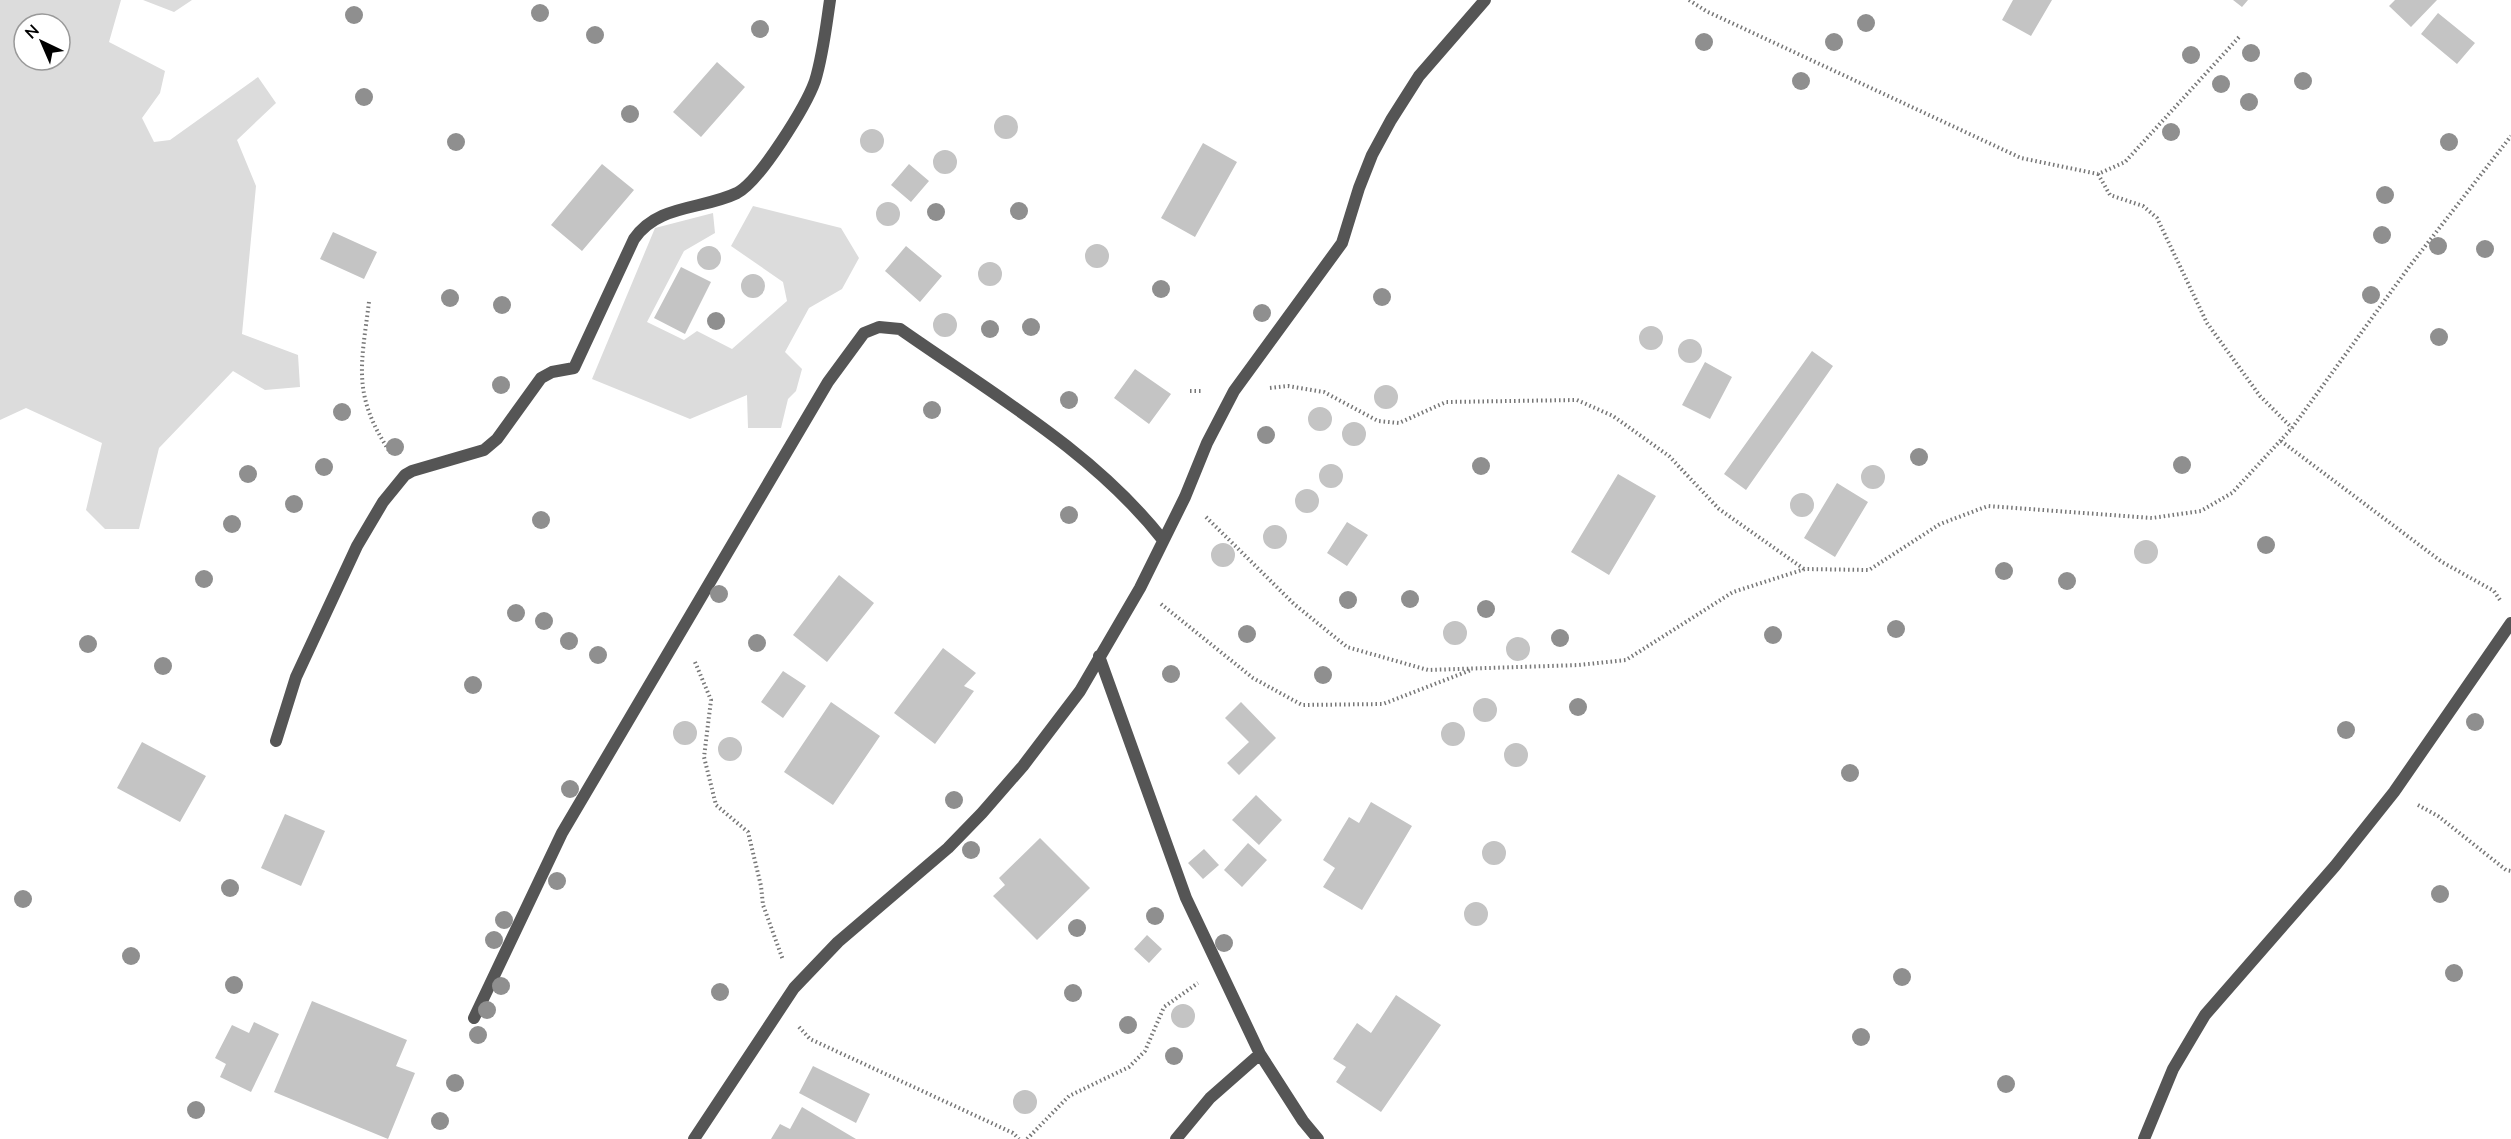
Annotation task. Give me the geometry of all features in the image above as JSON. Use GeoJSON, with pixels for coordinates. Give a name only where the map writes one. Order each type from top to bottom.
{"type":"FeatureCollection","features":[{"type":"Feature","properties":{"kind":"street"},"geometry":{"type":"LineString","coordinates":[[276,741],[296,677],[357,546],[383,502],[405,475],[418,468],[484,450],[496,439],[541,378],[552,372],[574,368],[634,238],[642,227],[659,217],[737,193],[759,174],[770,160],[814,83],[824,44],[830,0]]}},
{"type":"Feature","properties":{"kind":"street"},"geometry":{"type":"LineString","coordinates":[[694,1139],[794,988],[838,942],[948,848],[982,813],[1023,766],[1080,691],[1140,588],[1185,497],[1207,443],[1234,391],[1342,243],[1372,156],[1419,76],[1485,0]]}},
{"type":"Feature","properties":{"kind":"street"},"geometry":{"type":"LineString","coordinates":[[474,1018],[562,833],[610,748],[676,643],[828,381],[864,333],[879,327],[900,329],[1067,447],[1145,517],[1163,540]]}},
{"type":"Feature","properties":{"kind":"street"},"geometry":{"type":"LineString","coordinates":[[2144,1139],[2173,1069],[2205,1015],[2334,866],[2394,792],[2511,623]]}},
{"type":"Feature","properties":{"kind":"street"},"geometry":{"type":"LineString","coordinates":[[1099,656],[1186,898],[1260,1054],[1303,1121],[1318,1139]]}},
{"type":"Feature","properties":{"kind":"street"},"geometry":{"type":"LineString","coordinates":[[1176,1139],[1210,1098],[1260,1054]]}},
{"type":"Feature","properties":{"kind":"path"},"geometry":{"type":"LineString","coordinates":[[1689,0],[1706,11],[2021,158],[2098,174],[2125,162],[2240,36]]}},
{"type":"Feature","properties":{"kind":"path"},"geometry":{"type":"LineString","coordinates":[[1185,497],[1294,604],[1347,647],[1428,670],[1626,660],[1733,592],[1805,569],[1869,570],[1940,524],[1988,506],[2152,518],[2201,511],[2232,493],[2292,428],[2409,267],[2511,136]]}},
{"type":"Feature","properties":{"kind":"path"},"geometry":{"type":"LineString","coordinates":[[2098,174],[2110,195],[2143,206],[2157,218],[2207,323],[2260,396],[2292,428]]}},
{"type":"Feature","properties":{"kind":"path"},"geometry":{"type":"LineString","coordinates":[[369,302],[361,360],[361,389],[375,430],[405,475]]}},
{"type":"Feature","properties":{"kind":"path"},"geometry":{"type":"LineString","coordinates":[[1190,391],[1234,391],[1288,386],[1324,392],[1378,421],[1399,423],[1446,402],[1576,400],[1613,416],[1669,456],[1719,509],[1805,569]]}},
{"type":"Feature","properties":{"kind":"path"},"geometry":{"type":"LineString","coordinates":[[2281,441],[2442,562],[2494,591],[2505,609]]}},
{"type":"Feature","properties":{"kind":"path"},"geometry":{"type":"LineString","coordinates":[[1140,588],[1253,678],[1302,705],[1383,704],[1475,669]]}},
{"type":"Feature","properties":{"kind":"path"},"geometry":{"type":"LineString","coordinates":[[676,643],[694,661],[711,700],[704,757],[716,805],[733,816],[748,832],[761,886],[763,905],[794,988],[797,1025],[810,1039],[1013,1133],[1019,1139]]}},
{"type":"Feature","properties":{"kind":"path"},"geometry":{"type":"LineString","coordinates":[[2394,792],[2438,816],[2506,870],[2511,871]]}},
{"type":"Feature","properties":{"kind":"path"},"geometry":{"type":"LineString","coordinates":[[1027,1139],[1069,1096],[1129,1067],[1145,1051],[1164,1007],[1188,988],[1221,971]]}},
{"type":"Feature","properties":{"kind":"shaded area"},"geometry":{"type":"Polygon","coordinates":[[[0,0],[121,0],[109,42],[165,71],[160,93],[142,118],[154,142],[170,140],[258,77],[276,103],[237,140],[256,186],[242,334],[298,355],[300,387],[265,390],[233,371],[159,448],[139,529],[105,529],[86,510],[102,443],[26,408],[0,420],[0,0]]]}},
{"type":"Feature","properties":{"kind":"shaded area"},"geometry":{"type":"Polygon","coordinates":[[[143,0],[192,0],[174,12],[143,0]]]}},
{"type":"Feature","properties":{"kind":"shaded area"},"geometry":{"type":"Polygon","coordinates":[[[753,206],[841,228],[859,258],[842,289],[809,308],[785,352],[802,369],[796,391],[788,399],[781,428],[748,428],[747,395],[690,419],[592,379],[655,228],[713,213],[715,233],[684,251],[647,322],[684,340],[697,331],[732,349],[787,301],[783,282],[731,246],[753,206]]]}},
{"type":"Feature","properties":{"kind":"building"},"geometry":{"type":"Polygon","coordinates":[[[2013,0],[2052,0],[2031,36],[2002,20],[2013,0]]]}},
{"type":"Feature","properties":{"kind":"building"},"geometry":{"type":"Polygon","coordinates":[[[2233,0],[2248,0],[2242,7],[2233,0]]]}},
{"type":"Feature","properties":{"kind":"building"},"geometry":{"type":"Polygon","coordinates":[[[2395,0],[2437,0],[2411,27],[2389,6],[2395,0]]]}},
{"type":"Feature","properties":{"kind":"building"},"geometry":{"type":"Polygon","coordinates":[[[2438,13],[2475,43],[2457,64],[2421,34],[2438,13]]]}},
{"type":"Feature","properties":{"kind":"building"},"geometry":{"type":"Polygon","coordinates":[[[717,62],[745,87],[701,137],[673,112],[717,62]]]}},
{"type":"Feature","properties":{"kind":"building"},"geometry":{"type":"Polygon","coordinates":[[[1006,115],[1015,118],[1018,127],[1015,136],[1006,139],[997,136],[994,127],[997,118],[1006,115]]]}},
{"type":"Feature","properties":{"kind":"building"},"geometry":{"type":"Polygon","coordinates":[[[872,129],[881,132],[884,141],[881,150],[872,153],[863,150],[860,141],[863,132],[872,129]]]}},
{"type":"Feature","properties":{"kind":"building"},"geometry":{"type":"Polygon","coordinates":[[[1203,143],[1237,162],[1195,237],[1161,218],[1203,143]]]}},
{"type":"Feature","properties":{"kind":"building"},"geometry":{"type":"Polygon","coordinates":[[[945,150],[954,153],[957,162],[954,171],[945,174],[936,171],[933,162],[936,153],[945,150]]]}},
{"type":"Feature","properties":{"kind":"building"},"geometry":{"type":"Polygon","coordinates":[[[602,164],[634,190],[582,251],[551,225],[602,164]]]}},
{"type":"Feature","properties":{"kind":"building"},"geometry":{"type":"Polygon","coordinates":[[[909,164],[929,181],[911,202],[891,185],[909,164]]]}},
{"type":"Feature","properties":{"kind":"building"},"geometry":{"type":"Polygon","coordinates":[[[888,202],[897,205],[900,214],[897,223],[888,226],[879,223],[876,214],[879,205],[888,202]]]}},
{"type":"Feature","properties":{"kind":"building"},"geometry":{"type":"Polygon","coordinates":[[[333,232],[377,252],[364,279],[320,259],[333,232]]]}},
{"type":"Feature","properties":{"kind":"building"},"geometry":{"type":"Polygon","coordinates":[[[1097,244],[1106,247],[1109,256],[1106,265],[1097,268],[1088,265],[1085,256],[1088,247],[1097,244]]]}},
{"type":"Feature","properties":{"kind":"building"},"geometry":{"type":"Polygon","coordinates":[[[709,246],[718,249],[721,258],[718,267],[709,270],[700,267],[697,258],[700,249],[709,246]]]}},
{"type":"Feature","properties":{"kind":"building"},"geometry":{"type":"Polygon","coordinates":[[[906,246],[942,276],[920,302],[885,271],[906,246]]]}},
{"type":"Feature","properties":{"kind":"building"},"geometry":{"type":"Polygon","coordinates":[[[990,262],[999,265],[1002,274],[999,283],[990,286],[981,283],[978,274],[981,265],[990,262]]]}},
{"type":"Feature","properties":{"kind":"building"},"geometry":{"type":"Polygon","coordinates":[[[681,267],[711,282],[685,334],[654,318],[681,267]]]}},
{"type":"Feature","properties":{"kind":"building"},"geometry":{"type":"Polygon","coordinates":[[[753,274],[762,277],[765,286],[762,295],[753,298],[744,295],[741,286],[744,277],[753,274]]]}},
{"type":"Feature","properties":{"kind":"building"},"geometry":{"type":"Polygon","coordinates":[[[945,313],[954,316],[957,325],[954,334],[945,337],[936,334],[933,325],[936,316],[945,313]]]}},
{"type":"Feature","properties":{"kind":"building"},"geometry":{"type":"Polygon","coordinates":[[[1651,326],[1660,329],[1663,338],[1660,347],[1651,350],[1642,347],[1639,338],[1642,329],[1651,326]]]}},
{"type":"Feature","properties":{"kind":"building"},"geometry":{"type":"Polygon","coordinates":[[[1690,339],[1699,342],[1702,351],[1699,360],[1690,363],[1681,360],[1678,351],[1681,342],[1690,339]]]}},
{"type":"Feature","properties":{"kind":"building"},"geometry":{"type":"Polygon","coordinates":[[[1812,351],[1833,366],[1746,490],[1724,474],[1812,351]]]}},
{"type":"Feature","properties":{"kind":"building"},"geometry":{"type":"Polygon","coordinates":[[[1705,362],[1732,377],[1710,419],[1682,405],[1705,362]]]}},
{"type":"Feature","properties":{"kind":"building"},"geometry":{"type":"Polygon","coordinates":[[[1135,369],[1171,394],[1149,424],[1114,398],[1135,369]]]}},
{"type":"Feature","properties":{"kind":"building"},"geometry":{"type":"Polygon","coordinates":[[[1386,385],[1395,388],[1398,397],[1395,406],[1386,409],[1377,406],[1374,397],[1377,388],[1386,385]]]}},
{"type":"Feature","properties":{"kind":"building"},"geometry":{"type":"Polygon","coordinates":[[[1320,407],[1329,410],[1332,419],[1329,428],[1320,431],[1311,428],[1308,419],[1311,410],[1320,407]]]}},
{"type":"Feature","properties":{"kind":"building"},"geometry":{"type":"Polygon","coordinates":[[[1354,422],[1363,425],[1366,434],[1363,443],[1354,446],[1345,443],[1342,434],[1345,425],[1354,422]]]}},
{"type":"Feature","properties":{"kind":"building"},"geometry":{"type":"Polygon","coordinates":[[[1331,464],[1340,467],[1343,476],[1340,485],[1331,488],[1322,485],[1319,476],[1322,467],[1331,464]]]}},
{"type":"Feature","properties":{"kind":"building"},"geometry":{"type":"Polygon","coordinates":[[[1873,465],[1882,468],[1885,477],[1882,486],[1873,489],[1864,486],[1861,477],[1864,468],[1873,465]]]}},
{"type":"Feature","properties":{"kind":"building"},"geometry":{"type":"Polygon","coordinates":[[[1618,474],[1656,496],[1609,575],[1571,552],[1618,474]]]}},
{"type":"Feature","properties":{"kind":"building"},"geometry":{"type":"Polygon","coordinates":[[[1837,483],[1868,502],[1835,557],[1804,538],[1837,483]]]}},
{"type":"Feature","properties":{"kind":"building"},"geometry":{"type":"Polygon","coordinates":[[[1307,489],[1316,492],[1319,501],[1316,510],[1307,513],[1298,510],[1295,501],[1298,492],[1307,489]]]}},
{"type":"Feature","properties":{"kind":"building"},"geometry":{"type":"Polygon","coordinates":[[[1802,493],[1811,496],[1814,505],[1811,514],[1802,517],[1793,514],[1790,505],[1793,496],[1802,493]]]}},
{"type":"Feature","properties":{"kind":"building"},"geometry":{"type":"Polygon","coordinates":[[[1347,522],[1368,535],[1347,566],[1327,553],[1347,522]]]}},
{"type":"Feature","properties":{"kind":"building"},"geometry":{"type":"Polygon","coordinates":[[[1275,525],[1284,528],[1287,537],[1284,546],[1275,549],[1266,546],[1263,537],[1266,528],[1275,525]]]}},
{"type":"Feature","properties":{"kind":"building"},"geometry":{"type":"Polygon","coordinates":[[[2146,540],[2155,543],[2158,552],[2155,561],[2146,564],[2137,561],[2134,552],[2137,543],[2146,540]]]}},
{"type":"Feature","properties":{"kind":"building"},"geometry":{"type":"Polygon","coordinates":[[[1223,543],[1232,546],[1235,555],[1232,564],[1223,567],[1214,564],[1211,555],[1214,546],[1223,543]]]}},
{"type":"Feature","properties":{"kind":"building"},"geometry":{"type":"Polygon","coordinates":[[[839,575],[874,603],[827,662],[793,635],[839,575]]]}},
{"type":"Feature","properties":{"kind":"building"},"geometry":{"type":"Polygon","coordinates":[[[1455,621],[1464,624],[1467,633],[1464,642],[1455,645],[1446,642],[1443,633],[1446,624],[1455,621]]]}},
{"type":"Feature","properties":{"kind":"building"},"geometry":{"type":"Polygon","coordinates":[[[1518,637],[1527,640],[1530,649],[1527,658],[1518,661],[1509,658],[1506,649],[1509,640],[1518,637]]]}},
{"type":"Feature","properties":{"kind":"building"},"geometry":{"type":"Polygon","coordinates":[[[943,648],[976,673],[964,686],[974,691],[935,744],[894,713],[943,648]]]}},
{"type":"Feature","properties":{"kind":"building"},"geometry":{"type":"Polygon","coordinates":[[[783,671],[806,686],[783,718],[761,702],[783,671]]]}},
{"type":"Feature","properties":{"kind":"building"},"geometry":{"type":"Polygon","coordinates":[[[1485,698],[1494,701],[1497,710],[1494,719],[1485,722],[1476,719],[1473,710],[1476,701],[1485,698]]]}},
{"type":"Feature","properties":{"kind":"building"},"geometry":{"type":"Polygon","coordinates":[[[831,702],[880,736],[833,805],[784,772],[831,702]]]}},
{"type":"Feature","properties":{"kind":"building"},"geometry":{"type":"Polygon","coordinates":[[[1241,702],[1276,738],[1239,775],[1227,763],[1249,742],[1225,718],[1241,702]]]}},
{"type":"Feature","properties":{"kind":"building"},"geometry":{"type":"Polygon","coordinates":[[[685,721],[694,724],[697,733],[694,742],[685,745],[676,742],[673,733],[676,724],[685,721]]]}},
{"type":"Feature","properties":{"kind":"building"},"geometry":{"type":"Polygon","coordinates":[[[1453,722],[1462,725],[1465,734],[1462,743],[1453,746],[1444,743],[1441,734],[1444,725],[1453,722]]]}},
{"type":"Feature","properties":{"kind":"building"},"geometry":{"type":"Polygon","coordinates":[[[730,737],[739,740],[742,749],[739,758],[730,761],[721,758],[718,749],[721,740],[730,737]]]}},
{"type":"Feature","properties":{"kind":"building"},"geometry":{"type":"Polygon","coordinates":[[[142,742],[206,776],[180,822],[117,788],[142,742]]]}},
{"type":"Feature","properties":{"kind":"building"},"geometry":{"type":"Polygon","coordinates":[[[1516,743],[1525,746],[1528,755],[1525,764],[1516,767],[1507,764],[1504,755],[1507,746],[1516,743]]]}},
{"type":"Feature","properties":{"kind":"building"},"geometry":{"type":"Polygon","coordinates":[[[1256,795],[1282,820],[1259,845],[1232,820],[1256,795]]]}},
{"type":"Feature","properties":{"kind":"building"},"geometry":{"type":"Polygon","coordinates":[[[1371,802],[1412,826],[1362,910],[1323,887],[1335,868],[1323,860],[1349,817],[1359,823],[1371,802]]]}},
{"type":"Feature","properties":{"kind":"building"},"geometry":{"type":"Polygon","coordinates":[[[285,814],[325,831],[301,886],[261,868],[285,814]]]}},
{"type":"Feature","properties":{"kind":"building"},"geometry":{"type":"Polygon","coordinates":[[[1040,838],[1090,888],[1037,940],[993,896],[1005,885],[999,878],[1040,838]]]}},
{"type":"Feature","properties":{"kind":"building"},"geometry":{"type":"Polygon","coordinates":[[[1494,841],[1503,844],[1506,853],[1503,862],[1494,865],[1485,862],[1482,853],[1485,844],[1494,841]]]}},
{"type":"Feature","properties":{"kind":"building"},"geometry":{"type":"Polygon","coordinates":[[[1248,843],[1267,860],[1242,887],[1224,870],[1248,843]]]}},
{"type":"Feature","properties":{"kind":"building"},"geometry":{"type":"Polygon","coordinates":[[[1204,849],[1219,865],[1203,879],[1188,863],[1204,849]]]}},
{"type":"Feature","properties":{"kind":"building"},"geometry":{"type":"Polygon","coordinates":[[[1476,902],[1485,905],[1488,914],[1485,923],[1476,926],[1467,923],[1464,914],[1467,905],[1476,902]]]}},
{"type":"Feature","properties":{"kind":"building"},"geometry":{"type":"Polygon","coordinates":[[[1147,935],[1162,949],[1149,963],[1134,949],[1147,935]]]}},
{"type":"Feature","properties":{"kind":"building"},"geometry":{"type":"Polygon","coordinates":[[[1396,995],[1441,1025],[1381,1112],[1336,1082],[1346,1067],[1333,1059],[1357,1023],[1371,1033],[1396,995]]]}},
{"type":"Feature","properties":{"kind":"building"},"geometry":{"type":"Polygon","coordinates":[[[312,1001],[407,1040],[396,1066],[415,1073],[388,1139],[274,1092],[312,1001]]]}},
{"type":"Feature","properties":{"kind":"building"},"geometry":{"type":"Polygon","coordinates":[[[1183,1004],[1192,1007],[1195,1016],[1192,1025],[1183,1028],[1174,1025],[1171,1016],[1174,1007],[1183,1004]]]}},
{"type":"Feature","properties":{"kind":"building"},"geometry":{"type":"Polygon","coordinates":[[[254,1022],[279,1034],[251,1092],[220,1077],[226,1064],[215,1058],[232,1025],[249,1033],[254,1022]]]}},
{"type":"Feature","properties":{"kind":"building"},"geometry":{"type":"Polygon","coordinates":[[[813,1066],[870,1094],[856,1123],[799,1093],[813,1066]]]}},
{"type":"Feature","properties":{"kind":"building"},"geometry":{"type":"Polygon","coordinates":[[[1025,1090],[1034,1093],[1037,1102],[1034,1111],[1025,1114],[1016,1111],[1013,1102],[1016,1093],[1025,1090]]]}},
{"type":"Feature","properties":{"kind":"building"},"geometry":{"type":"Polygon","coordinates":[[[802,1107],[856,1139],[771,1139],[780,1124],[790,1129],[802,1107]]]}}]}
